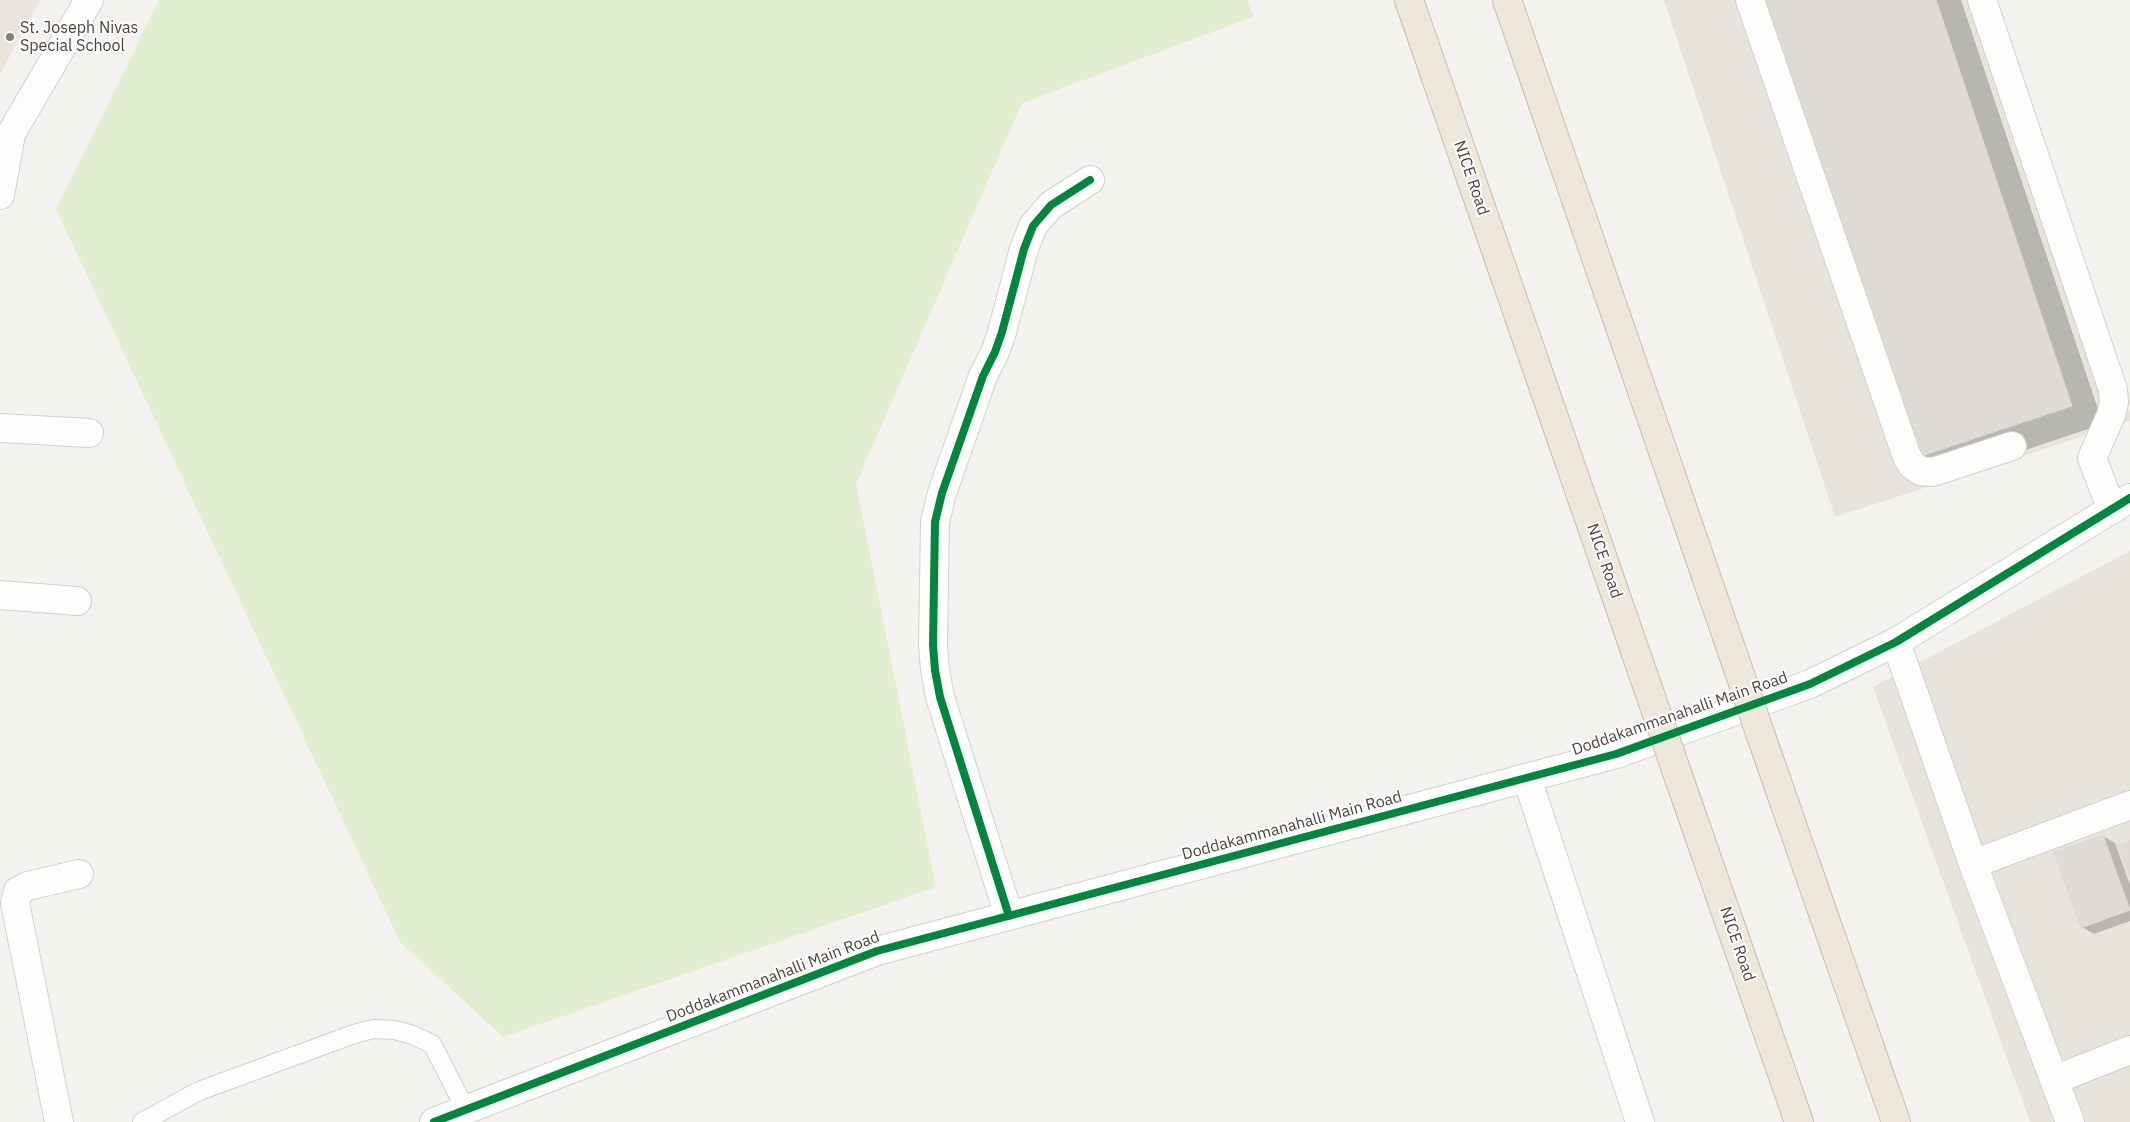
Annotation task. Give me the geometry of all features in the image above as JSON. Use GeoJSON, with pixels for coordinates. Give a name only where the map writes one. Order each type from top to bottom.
{"type":"FeatureCollection","features":[{"type":"Feature","properties":{"kind":"highway","name":"NICE Road"},"geometry":{"type":"LineString","coordinates":[[1409,0],[1799,1122]]}},
{"type":"Feature","properties":{"kind":"highway"},"geometry":{"type":"LineString","coordinates":[[1507,0],[1896,1122]]}},
{"type":"Feature","properties":{"kind":"street"},"geometry":{"type":"LineString","coordinates":[[0,195],[12,134],[90,0]]}},
{"type":"Feature","properties":{"kind":"street"},"geometry":{"type":"LineString","coordinates":[[1750,0],[1904,447],[1912,465],[1921,471],[1933,472],[2012,446]]}},
{"type":"Feature","properties":{"kind":"street"},"geometry":{"type":"LineString","coordinates":[[1982,0],[2113,390],[2114,402],[2111,416],[2092,458],[2121,504]]}},
{"type":"Feature","properties":{"kind":"street"},"geometry":{"type":"LineString","coordinates":[[1009,916],[940,697],[935,670],[933,636],[935,522],[942,493],[983,376],[995,352],[1002,332],[1024,249],[1033,226],[1051,206],[1090,180]]}},
{"type":"Feature","properties":{"kind":"street"},"geometry":{"type":"LineString","coordinates":[[0,428],[89,433]]}},
{"type":"Feature","properties":{"kind":"street","name":"Doddakammanahalli Main Road"},"geometry":{"type":"LineString","coordinates":[[434,1122],[877,951],[1616,754],[1810,684],[1896,642],[2121,504]]}},
{"type":"Feature","properties":{"kind":"street"},"geometry":{"type":"LineString","coordinates":[[0,595],[77,601]]}},
{"type":"Feature","properties":{"kind":"street"},"geometry":{"type":"LineString","coordinates":[[1896,642],[1973,864],[2070,1122]]}},
{"type":"Feature","properties":{"kind":"street"},"geometry":{"type":"LineString","coordinates":[[1527,778],[1640,1122]]}},
{"type":"Feature","properties":{"kind":"street"},"geometry":{"type":"LineString","coordinates":[[1973,864],[2130,804]]}},
{"type":"Feature","properties":{"kind":"street"},"geometry":{"type":"LineString","coordinates":[[59,1122],[15,903],[18,891],[28,886],[79,874]]}},
{"type":"Feature","properties":{"kind":"street"},"geometry":{"type":"LineString","coordinates":[[2054,1080],[2130,1050]]}},
{"type":"Feature","properties":{"kind":"lane"},"geometry":{"type":"LineString","coordinates":[[142,1122],[198,1091],[354,1034],[373,1029],[395,1030],[413,1035],[432,1044],[466,1110]]}},
{"type":"Feature","properties":{"kind":"shaded area","name":"St. Joseph Nivas Special School"},"geometry":{"type":"Polygon","coordinates":[[[0,0],[40,0],[0,74],[0,0]]]}},
{"type":"Feature","properties":{"kind":"shaded area"},"geometry":{"type":"Polygon","coordinates":[[[1664,0],[1988,0],[2130,413],[2130,421],[1835,517],[1664,0]]]}},
{"type":"Feature","properties":{"kind":"shaded area"},"geometry":{"type":"Polygon","coordinates":[[[2130,551],[2130,1122],[2030,1122],[1873,687],[2130,551]]]}},
{"type":"Feature","properties":{"kind":"green space"},"geometry":{"type":"Polygon","coordinates":[[[159,0],[1248,0],[1253,17],[1022,103],[856,484],[936,887],[503,1037],[400,942],[56,209],[159,0]]]}},
{"type":"Feature","properties":{"kind":"building"},"geometry":{"type":"Polygon","coordinates":[[[1762,0],[1936,0],[2072,406],[1916,458],[1762,0]]]}},
{"type":"Feature","properties":{"kind":"building"},"geometry":{"type":"Polygon","coordinates":[[[2103,835],[2130,910],[2081,928],[2054,852],[2103,835]]]}},
{"type":"Feature","properties":{"kind":"building"},"geometry":{"type":"Polygon","coordinates":[[[2130,841],[2130,877],[2118,845],[2130,841]]]}},
{"type":"Feature","properties":{"kind":"cycle path"},"geometry":{"type":"LineString","coordinates":[[1009,916],[940,697],[933,645],[935,522],[942,493],[983,376],[995,352],[1002,332],[1024,249],[1033,226],[1051,205],[1090,180]]}},
{"type":"Feature","properties":{"kind":"cycle path"},"geometry":{"type":"LineString","coordinates":[[434,1122],[877,951],[1616,754],[1810,684],[1896,642],[2130,498]]}},
{"type":"Feature","properties":{"kind":"place","name":"St. Joseph Nivas Special School"},"geometry":{"type":"Point","coordinates":[10,37]}}]}
